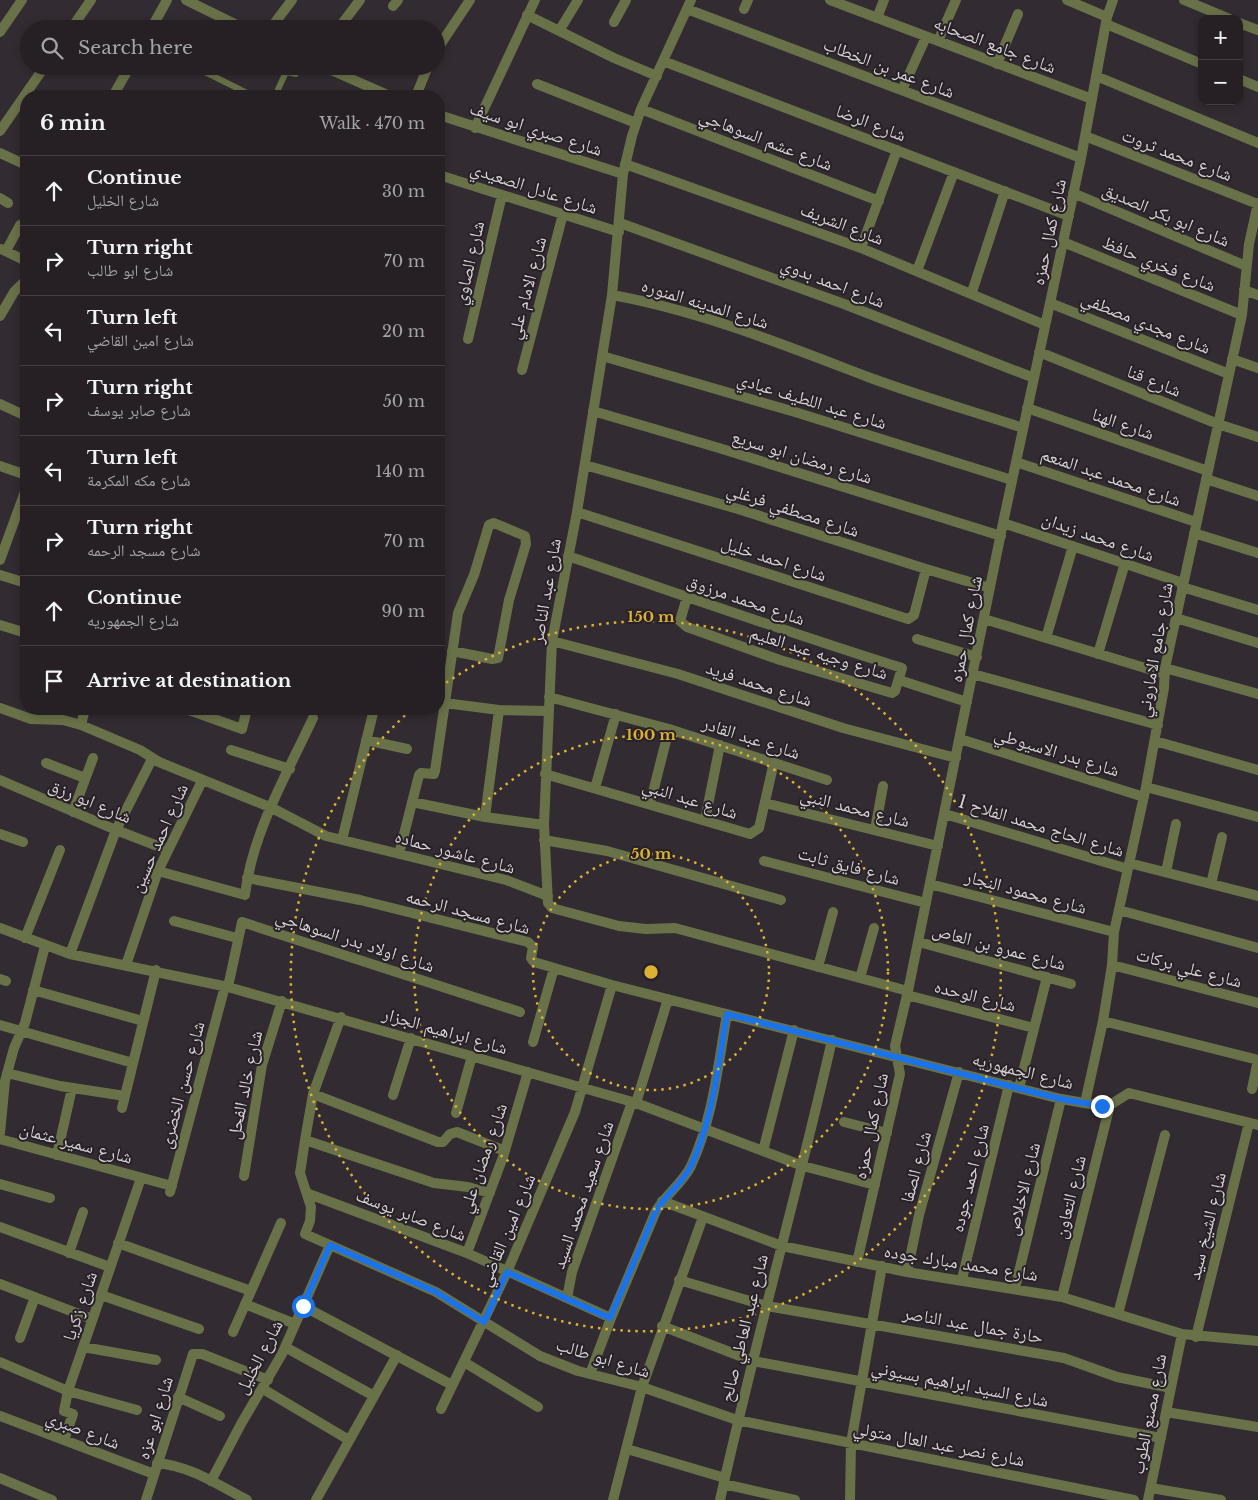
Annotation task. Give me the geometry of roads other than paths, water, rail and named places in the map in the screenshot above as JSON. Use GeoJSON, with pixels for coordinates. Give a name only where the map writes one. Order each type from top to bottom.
{"type":"FeatureCollection","features":[{"type":"Feature","properties":{"kind":"street"},"geometry":{"type":"LineString","coordinates":[[0,32],[22,0]]}},
{"type":"Feature","properties":{"kind":"street"},"geometry":{"type":"LineString","coordinates":[[77,20],[91,0]]}},
{"type":"Feature","properties":{"kind":"street"},"geometry":{"type":"LineString","coordinates":[[156,20],[167,0]]}},
{"type":"Feature","properties":{"kind":"street"},"geometry":{"type":"LineString","coordinates":[[186,0],[227,20]]}},
{"type":"Feature","properties":{"kind":"street"},"geometry":{"type":"LineString","coordinates":[[277,20],[292,0]]}},
{"type":"Feature","properties":{"kind":"street"},"geometry":{"type":"LineString","coordinates":[[345,20],[360,0]]}},
{"type":"Feature","properties":{"kind":"street"},"geometry":{"type":"LineString","coordinates":[[445,38],[470,0]]}},
{"type":"Feature","properties":{"kind":"street"},"geometry":{"type":"LineString","coordinates":[[475,128],[535,0]]}},
{"type":"Feature","properties":{"kind":"street"},"geometry":{"type":"LineString","coordinates":[[559,31],[578,0]]}},
{"type":"Feature","properties":{"kind":"street"},"geometry":{"type":"LineString","coordinates":[[614,22],[626,0]]}},
{"type":"Feature","properties":{"kind":"street","name":"شارع جامع الصحابه"},"geometry":{"type":"LineString","coordinates":[[830,0],[1092,99]]}},
{"type":"Feature","properties":{"kind":"street"},"geometry":{"type":"LineString","coordinates":[[877,18],[884,0]]}},
{"type":"Feature","properties":{"kind":"street"},"geometry":{"type":"LineString","coordinates":[[938,41],[956,0]]}},
{"type":"Feature","properties":{"kind":"street"},"geometry":{"type":"LineString","coordinates":[[1067,0],[1198,62]]}},
{"type":"Feature","properties":{"kind":"street","name":"شارع كمال حمزه"},"geometry":{"type":"LineString","coordinates":[[857,1262],[900,1074],[900,1064],[895,1056],[895,1046],[919,942],[1003,523],[1081,158],[1106,20],[1114,0]]}},
{"type":"Feature","properties":{"kind":"street"},"geometry":{"type":"LineString","coordinates":[[1184,0],[1220,15]]}},
{"type":"Feature","properties":{"kind":"street"},"geometry":{"type":"LineString","coordinates":[[612,295],[624,169],[636,123],[689,4]]}},
{"type":"Feature","properties":{"kind":"street","name":"شارع عمر بن الخطاب"},"geometry":{"type":"LineString","coordinates":[[689,4],[902,90],[1081,158]]}},
{"type":"Feature","properties":{"kind":"street"},"geometry":{"type":"LineString","coordinates":[[997,64],[1018,14]]}},
{"type":"Feature","properties":{"kind":"street"},"geometry":{"type":"LineString","coordinates":[[527,15],[657,76]]}},
{"type":"Feature","properties":{"kind":"street"},"geometry":{"type":"LineString","coordinates":[[1243,24],[1258,30]]}},
{"type":"Feature","properties":{"kind":"street"},"geometry":{"type":"LineString","coordinates":[[902,90],[926,37]]}},
{"type":"Feature","properties":{"kind":"street","name":"شارع الرضا"},"geometry":{"type":"LineString","coordinates":[[663,60],[1069,216]]}},
{"type":"Feature","properties":{"kind":"street"},"geometry":{"type":"LineString","coordinates":[[30,90],[39,75]]}},
{"type":"Feature","properties":{"kind":"street"},"geometry":{"type":"LineString","coordinates":[[116,90],[125,75]]}},
{"type":"Feature","properties":{"kind":"street"},"geometry":{"type":"LineString","coordinates":[[342,75],[376,90]]}},
{"type":"Feature","properties":{"kind":"street"},"geometry":{"type":"LineString","coordinates":[[418,90],[424,75]]}},
{"type":"Feature","properties":{"kind":"street"},"geometry":{"type":"LineString","coordinates":[[1096,76],[1258,142]]}},
{"type":"Feature","properties":{"kind":"street"},"geometry":{"type":"LineString","coordinates":[[1243,81],[1258,87]]}},
{"type":"Feature","properties":{"kind":"street"},"geometry":{"type":"LineString","coordinates":[[537,84],[636,123]]}},
{"type":"Feature","properties":{"kind":"street"},"geometry":{"type":"LineString","coordinates":[[0,131],[20,104]]}},
{"type":"Feature","properties":{"kind":"street","name":"شارع عشم السوهاجي"},"geometry":{"type":"LineString","coordinates":[[641,109],[879,201]]}},
{"type":"Feature","properties":{"kind":"street","name":"شارع صبري ابو سيف"},"geometry":{"type":"LineString","coordinates":[[445,117],[475,128],[624,169]]}},
{"type":"Feature","properties":{"kind":"street","name":"شارع محمد ثروت"},"geometry":{"type":"LineString","coordinates":[[1084,136],[1258,204]]}},
{"type":"Feature","properties":{"kind":"street"},"geometry":{"type":"LineString","coordinates":[[861,248],[897,150]]}},
{"type":"Feature","properties":{"kind":"street"},"geometry":{"type":"LineString","coordinates":[[0,153],[20,162]]}},
{"type":"Feature","properties":{"kind":"street","name":"شارع الشريف"},"geometry":{"type":"LineString","coordinates":[[624,169],[861,248],[972,292],[1045,325]]}},
{"type":"Feature","properties":{"kind":"street"},"geometry":{"type":"LineString","coordinates":[[917,271],[954,172]]}},
{"type":"Feature","properties":{"kind":"street","name":"شارع عادل الصعيدي"},"geometry":{"type":"LineString","coordinates":[[445,177],[563,214],[619,228]]}},
{"type":"Feature","properties":{"kind":"street"},"geometry":{"type":"LineString","coordinates":[[972,292],[1005,191]]}},
{"type":"Feature","properties":{"kind":"street","name":"شارع ابو بكر الصديق"},"geometry":{"type":"LineString","coordinates":[[1073,193],[1246,266]]}},
{"type":"Feature","properties":{"kind":"street","name":"شارع الصاوي"},"geometry":{"type":"LineString","coordinates":[[468,339],[502,195]]}},
{"type":"Feature","properties":{"kind":"street","name":"شارع جامع الاماروني"},"geometry":{"type":"LineString","coordinates":[[1085,1103],[1103,1021],[1112,965],[1114,932],[1158,726],[1165,671],[1242,315],[1246,266],[1254,246],[1258,204]]}},
{"type":"Feature","properties":{"kind":"street","name":"شارع الامام علي"},"geometry":{"type":"LineString","coordinates":[[522,370],[563,214]]}},
{"type":"Feature","properties":{"kind":"street"},"geometry":{"type":"LineString","coordinates":[[20,226],[3,250],[20,258]]}},
{"type":"Feature","properties":{"kind":"street","name":"شارع احمد بدوي"},"geometry":{"type":"LineString","coordinates":[[619,228],[834,300],[1034,378]]}},
{"type":"Feature","properties":{"kind":"street","name":"شارع فخري حافظ"},"geometry":{"type":"LineString","coordinates":[[1063,242],[1242,315]]}},
{"type":"Feature","properties":{"kind":"street"},"geometry":{"type":"LineString","coordinates":[[0,316],[14,292],[20,286]]}},
{"type":"Feature","properties":{"kind":"street"},"geometry":{"type":"LineString","coordinates":[[1244,290],[1258,295]]}},
{"type":"Feature","properties":{"kind":"street","name":"شارع عبد الناصر"},"geometry":{"type":"LineString","coordinates":[[548,896],[544,825],[552,641],[577,512],[612,295]]}},
{"type":"Feature","properties":{"kind":"street","name":"شارع المدينه المنوره"},"geometry":{"type":"LineString","coordinates":[[612,295],[663,305],[712,319],[877,380],[1023,428]]}},
{"type":"Feature","properties":{"kind":"street","name":"شارع مجدي مصطفي"},"geometry":{"type":"LineString","coordinates":[[1050,303],[1229,374]]}},
{"type":"Feature","properties":{"kind":"street","name":"شارع قنا"},"geometry":{"type":"LineString","coordinates":[[1039,352],[1218,424],[1258,437]]}},
{"type":"Feature","properties":{"kind":"street","name":"شارع عبد اللطيف عبادي"},"geometry":{"type":"LineString","coordinates":[[602,356],[795,412],[1012,480]]}},
{"type":"Feature","properties":{"kind":"street"},"geometry":{"type":"LineString","coordinates":[[1232,359],[1258,368]]}},
{"type":"Feature","properties":{"kind":"street"},"geometry":{"type":"LineString","coordinates":[[0,404],[20,412]]}},
{"type":"Feature","properties":{"kind":"street","name":"شارع الهنا"},"geometry":{"type":"LineString","coordinates":[[1028,408],[1258,496]]}},
{"type":"Feature","properties":{"kind":"street","name":"شارع رمضان ابو سريع"},"geometry":{"type":"LineString","coordinates":[[592,411],[719,448],[1001,536]]}},
{"type":"Feature","properties":{"kind":"street","name":"شارع محمد عبد المنعم"},"geometry":{"type":"LineString","coordinates":[[1016,462],[1196,522]]}},
{"type":"Feature","properties":{"kind":"street","name":"شارع مصطفي فرغلي"},"geometry":{"type":"LineString","coordinates":[[584,465],[738,509],[926,570],[990,588]]}},
{"type":"Feature","properties":{"kind":"street"},"geometry":{"type":"LineString","coordinates":[[0,466],[20,473]]}},
{"type":"Feature","properties":{"kind":"street"},"geometry":{"type":"LineString","coordinates":[[0,560],[20,505]]}},
{"type":"Feature","properties":{"kind":"street","name":"شارع احمد خليل"},"geometry":{"type":"LineString","coordinates":[[577,512],[908,619],[914,615],[926,570]]}},
{"type":"Feature","properties":{"kind":"street"},"geometry":{"type":"LineString","coordinates":[[445,681],[459,608],[474,576],[489,524],[494,523],[524,536],[527,540],[509,600],[498,658],[452,651]]}},
{"type":"Feature","properties":{"kind":"street","name":"شارع محمد زيدان"},"geometry":{"type":"LineString","coordinates":[[1003,523],[1125,563],[1258,610]]}},
{"type":"Feature","properties":{"kind":"street"},"geometry":{"type":"LineString","coordinates":[[1194,533],[1258,553]]}},
{"type":"Feature","properties":{"kind":"street"},"geometry":{"type":"LineString","coordinates":[[1046,638],[1073,546]]}},
{"type":"Feature","properties":{"kind":"street","name":"شارع محمد مرزوق"},"geometry":{"type":"LineString","coordinates":[[568,556],[819,643],[902,668],[899,680]]}},
{"type":"Feature","properties":{"kind":"street"},"geometry":{"type":"LineString","coordinates":[[1098,654],[1125,563]]}},
{"type":"Feature","properties":{"kind":"street"},"geometry":{"type":"LineString","coordinates":[[0,575],[20,581]]}},
{"type":"Feature","properties":{"kind":"street","name":"شارع وجيه عبد العليم"},"geometry":{"type":"LineString","coordinates":[[688,597],[680,617],[680,621],[687,627],[780,660],[892,693],[895,691],[899,680],[968,702]]}},
{"type":"Feature","properties":{"kind":"street"},"geometry":{"type":"LineString","coordinates":[[1176,618],[1258,643]]}},
{"type":"Feature","properties":{"kind":"street"},"geometry":{"type":"LineString","coordinates":[[984,619],[1098,654],[1258,694]]}},
{"type":"Feature","properties":{"kind":"street"},"geometry":{"type":"LineString","coordinates":[[0,625],[20,631]]}},
{"type":"Feature","properties":{"kind":"street"},"geometry":{"type":"LineString","coordinates":[[917,639],[977,657]]}},
{"type":"Feature","properties":{"kind":"street","name":"شارع محمد فريد"},"geometry":{"type":"LineString","coordinates":[[552,641],[678,674],[843,728],[956,758]]}},
{"type":"Feature","properties":{"kind":"street"},"geometry":{"type":"LineString","coordinates":[[973,674],[1158,726]]}},
{"type":"Feature","properties":{"kind":"street","name":"شارع عبد القادر"},"geometry":{"type":"LineString","coordinates":[[549,696],[669,729],[827,780]]}},
{"type":"Feature","properties":{"kind":"street"},"geometry":{"type":"LineString","coordinates":[[445,703],[499,710],[548,711]]}},
{"type":"Feature","properties":{"kind":"street","name":"شارع عاشور حماده"},"geometry":{"type":"LineString","coordinates":[[0,708],[31,719],[63,720],[81,725],[140,750],[152,759],[202,781],[272,808],[326,836],[506,880],[548,896],[549,906],[552,908],[606,923],[646,929],[675,928],[818,966],[908,993]]}},
{"type":"Feature","properties":{"kind":"street"},"geometry":{"type":"LineString","coordinates":[[485,817],[499,710]]}},
{"type":"Feature","properties":{"kind":"street"},"geometry":{"type":"LineString","coordinates":[[595,788],[616,714]]}},
{"type":"Feature","properties":{"kind":"street"},"geometry":{"type":"LineString","coordinates":[[81,725],[84,715]]}},
{"type":"Feature","properties":{"kind":"street"},"geometry":{"type":"LineString","coordinates":[[203,715],[242,729],[246,715]]}},
{"type":"Feature","properties":{"kind":"street"},"geometry":{"type":"LineString","coordinates":[[342,840],[372,715]]}},
{"type":"Feature","properties":{"kind":"street"},"geometry":{"type":"LineString","coordinates":[[398,854],[419,775],[421,773],[434,774],[435,771],[443,715]]}},
{"type":"Feature","properties":{"kind":"street"},"geometry":{"type":"LineString","coordinates":[[158,871],[245,895],[247,878],[261,833],[313,718]]}},
{"type":"Feature","properties":{"kind":"street"},"geometry":{"type":"LineString","coordinates":[[650,804],[669,729]]}},
{"type":"Feature","properties":{"kind":"street","name":"شارع بدر الاسيوطي"},"geometry":{"type":"LineString","coordinates":[[960,739],[1145,792],[1258,817]]}},
{"type":"Feature","properties":{"kind":"street"},"geometry":{"type":"LineString","coordinates":[[366,740],[406,749]]}},
{"type":"Feature","properties":{"kind":"street"},"geometry":{"type":"LineString","coordinates":[[1155,741],[1258,770]]}},
{"type":"Feature","properties":{"kind":"street"},"geometry":{"type":"LineString","coordinates":[[705,820],[720,745]]}},
{"type":"Feature","properties":{"kind":"street"},"geometry":{"type":"LineString","coordinates":[[231,750],[290,769]]}},
{"type":"Feature","properties":{"kind":"street"},"geometry":{"type":"LineString","coordinates":[[73,812],[93,758]]}},
{"type":"Feature","properties":{"kind":"street"},"geometry":{"type":"LineString","coordinates":[[70,954],[116,830],[152,759]]}},
{"type":"Feature","properties":{"kind":"street","name":"شارع عبد النبي"},"geometry":{"type":"LineString","coordinates":[[545,774],[753,834],[759,828],[774,762]]}},
{"type":"Feature","properties":{"kind":"street"},"geometry":{"type":"LineString","coordinates":[[46,763],[86,778]]}},
{"type":"Feature","properties":{"kind":"street","name":"شارع ابو رزق"},"geometry":{"type":"LineString","coordinates":[[0,780],[116,830],[168,850]]}},
{"type":"Feature","properties":{"kind":"street","name":"شارع احمد حسين"},"geometry":{"type":"LineString","coordinates":[[126,966],[158,871],[202,781]]}},
{"type":"Feature","properties":{"kind":"street"},"geometry":{"type":"LineString","coordinates":[[875,830],[883,786]]}},
{"type":"Feature","properties":{"kind":"street"},"geometry":{"type":"LineString","coordinates":[[412,802],[485,817],[544,825]]}},
{"type":"Feature","properties":{"kind":"street","name":"شارع محمد النبي"},"geometry":{"type":"LineString","coordinates":[[765,803],[938,846]]}},
{"type":"Feature","properties":{"kind":"street","name":"شارع الحاج محمد الفلاح 1"},"geometry":{"type":"LineString","coordinates":[[945,814],[1129,866],[1166,872],[1258,896]]}},
{"type":"Feature","properties":{"kind":"street"},"geometry":{"type":"LineString","coordinates":[[1166,872],[1176,824]]}},
{"type":"Feature","properties":{"kind":"street"},"geometry":{"type":"LineString","coordinates":[[0,834],[23,842]]}},
{"type":"Feature","properties":{"kind":"street"},"geometry":{"type":"LineString","coordinates":[[1211,884],[1222,836]]}},
{"type":"Feature","properties":{"kind":"street"},"geometry":{"type":"LineString","coordinates":[[544,840],[607,852],[781,900]]}},
{"type":"Feature","properties":{"kind":"street"},"geometry":{"type":"LineString","coordinates":[[25,938],[60,850]]}},
{"type":"Feature","properties":{"kind":"street","name":"شارع فايق ثابت"},"geometry":{"type":"LineString","coordinates":[[764,861],[926,903]]}},
{"type":"Feature","properties":{"kind":"street","name":"شارع مسجد الرحمه"},"geometry":{"type":"LineString","coordinates":[[247,878],[360,900],[528,942],[533,947],[532,960],[554,968],[612,985],[895,1056]]}},
{"type":"Feature","properties":{"kind":"street","name":"شارع محمود النجار"},"geometry":{"type":"LineString","coordinates":[[930,884],[1114,932]]}},
{"type":"Feature","properties":{"kind":"street"},"geometry":{"type":"LineString","coordinates":[[1119,910],[1258,948]]}},
{"type":"Feature","properties":{"kind":"street"},"geometry":{"type":"LineString","coordinates":[[818,966],[833,912]]}},
{"type":"Feature","properties":{"kind":"street"},"geometry":{"type":"LineString","coordinates":[[174,921],[238,938],[226,986]]}},
{"type":"Feature","properties":{"kind":"street","name":"شارع اولاد بدر السوهاجي"},"geometry":{"type":"LineString","coordinates":[[238,938],[242,922],[520,1012]]}},
{"type":"Feature","properties":{"kind":"street","name":"شارع ابراهيم الجزار"},"geometry":{"type":"LineString","coordinates":[[0,928],[70,954],[126,966],[156,970],[226,986],[634,1102],[803,1166],[875,1185]]}},
{"type":"Feature","properties":{"kind":"street"},"geometry":{"type":"LineString","coordinates":[[860,978],[874,928]]}},
{"type":"Feature","properties":{"kind":"street","name":"شارع عمرو بن العاص"},"geometry":{"type":"LineString","coordinates":[[919,942],[1071,984]]}},
{"type":"Feature","properties":{"kind":"street"},"geometry":{"type":"LineString","coordinates":[[0,1133],[4,1078],[21,1032],[45,946]]}},
{"type":"Feature","properties":{"kind":"street","name":"شارع علي بركات"},"geometry":{"type":"LineString","coordinates":[[1112,965],[1258,1003]]}},
{"type":"Feature","properties":{"kind":"street"},"geometry":{"type":"LineString","coordinates":[[532,1042],[554,968]]}},
{"type":"Feature","properties":{"kind":"street"},"geometry":{"type":"LineString","coordinates":[[122,1108],[156,970]]}},
{"type":"Feature","properties":{"kind":"street","name":"شارع احمد جوده"},"geometry":{"type":"LineString","coordinates":[[962,1279],[1014,1087],[1034,1028],[1047,977]]}},
{"type":"Feature","properties":{"kind":"street","name":"شارع امين القاضي"},"geometry":{"type":"LineString","coordinates":[[441,1409],[507,1272],[583,1088],[612,985]]}},
{"type":"Feature","properties":{"kind":"street","name":"شارع حسن الخضرى"},"geometry":{"type":"LineString","coordinates":[[171,1189],[226,986]]}},
{"type":"Feature","properties":{"kind":"street"},"geometry":{"type":"LineString","coordinates":[[33,990],[143,1021]]}},
{"type":"Feature","properties":{"kind":"street","name":"شارع الوحده"},"geometry":{"type":"LineString","coordinates":[[908,993],[1034,1028]]}},
{"type":"Feature","properties":{"kind":"street","name":"شارع سعيد محمد السيد"},"geometry":{"type":"LineString","coordinates":[[566,1298],[572,1272],[634,1102],[668,999]]}},
{"type":"Feature","properties":{"kind":"street","name":"شارع خالد الفحل"},"geometry":{"type":"LineString","coordinates":[[244,1176],[262,1065],[282,1001]]}},
{"type":"Feature","properties":{"kind":"street"},"geometry":{"type":"LineString","coordinates":[[590,1374],[610,1318],[662,1201],[685,1176],[706,1130],[727,1014]]}},
{"type":"Feature","properties":{"kind":"street"},"geometry":{"type":"LineString","coordinates":[[309,1194],[300,1173],[313,1094],[341,1018]]}},
{"type":"Feature","properties":{"kind":"street"},"geometry":{"type":"LineString","coordinates":[[1103,1021],[1258,1060],[1252,1089]]}},
{"type":"Feature","properties":{"kind":"street"},"geometry":{"type":"LineString","coordinates":[[0,1025],[133,1063]]}},
{"type":"Feature","properties":{"kind":"street"},"geometry":{"type":"LineString","coordinates":[[764,1151],[794,1030]]}},
{"type":"Feature","properties":{"kind":"street"},"geometry":{"type":"LineString","coordinates":[[393,1095],[411,1038]]}},
{"type":"Feature","properties":{"kind":"street","name":"شارع عبد العاطي صالح"},"geometry":{"type":"LineString","coordinates":[[720,1500],[737,1420],[803,1166],[832,1040]]}},
{"type":"Feature","properties":{"kind":"street"},"geometry":{"type":"LineString","coordinates":[[456,1113],[472,1056]]}},
{"type":"Feature","properties":{"kind":"street","name":"شارع الجمهوريه"},"geometry":{"type":"LineString","coordinates":[[895,1056],[1061,1099],[1102,1106],[1110,1105]]}},
{"type":"Feature","properties":{"kind":"street","name":"شارع رمضان علي"},"geometry":{"type":"LineString","coordinates":[[467,1253],[505,1151],[528,1072]]}},
{"type":"Feature","properties":{"kind":"street","name":"شارع الصفا"},"geometry":{"type":"LineString","coordinates":[[907,1272],[919,1216],[959,1072]]}},
{"type":"Feature","properties":{"kind":"street"},"geometry":{"type":"LineString","coordinates":[[4,1078],[125,1096]]}},
{"type":"Feature","properties":{"kind":"street"},"geometry":{"type":"LineString","coordinates":[[57,1155],[72,1088]]}},
{"type":"Feature","properties":{"kind":"street"},"geometry":{"type":"LineString","coordinates":[[1110,1105],[1129,1093],[1253,1124]]}},
{"type":"Feature","properties":{"kind":"street"},"geometry":{"type":"LineString","coordinates":[[313,1094],[438,1142],[443,1142],[450,1134],[457,1132],[505,1151]]}},
{"type":"Feature","properties":{"kind":"street","name":"شارع الاخلاص"},"geometry":{"type":"LineString","coordinates":[[1015,1288],[1061,1099]]}},
{"type":"Feature","properties":{"kind":"street","name":"شارع التعاون"},"geometry":{"type":"LineString","coordinates":[[1062,1297],[1110,1105]]}},
{"type":"Feature","properties":{"kind":"street"},"geometry":{"type":"LineString","coordinates":[[844,1122],[887,1133]]}},
{"type":"Feature","properties":{"kind":"street","name":"شارع الشيخ سيد"},"geometry":{"type":"LineString","coordinates":[[1196,1337],[1253,1124]]}},
{"type":"Feature","properties":{"kind":"street"},"geometry":{"type":"LineString","coordinates":[[1118,1314],[1165,1135]]}},
{"type":"Feature","properties":{"kind":"street","name":"شارع سمير عثمان"},"geometry":{"type":"LineString","coordinates":[[0,1139],[141,1178],[171,1189]]}},
{"type":"Feature","properties":{"kind":"street"},"geometry":{"type":"LineString","coordinates":[[306,1140],[434,1183],[468,1187],[490,1193]]}},
{"type":"Feature","properties":{"kind":"street","name":"شارع زكريا"},"geometry":{"type":"LineString","coordinates":[[64,1440],[73,1414],[64,1410],[68,1391],[141,1178]]}},
{"type":"Feature","properties":{"kind":"street"},"geometry":{"type":"LineString","coordinates":[[0,1184],[50,1198]]}},
{"type":"Feature","properties":{"kind":"street","name":"شارع صابر يوسف"},"geometry":{"type":"LineString","coordinates":[[309,1194],[467,1253],[610,1318]]}},
{"type":"Feature","properties":{"kind":"street","name":"شارع ابو طالب"},"geometry":{"type":"LineString","coordinates":[[309,1194],[311,1214],[304,1234],[436,1292],[540,1356],[590,1374],[642,1387],[737,1420]]}},
{"type":"Feature","properties":{"kind":"street","name":"شارع محمد مبارك جوده"},"geometry":{"type":"LineString","coordinates":[[662,1201],[782,1246],[907,1272],[962,1279],[1062,1297],[1196,1337],[1258,1341]]}},
{"type":"Feature","properties":{"kind":"street"},"geometry":{"type":"LineString","coordinates":[[69,1253],[83,1212]]}},
{"type":"Feature","properties":{"kind":"street"},"geometry":{"type":"LineString","coordinates":[[612,1500],[642,1387],[662,1326],[703,1217]]}},
{"type":"Feature","properties":{"kind":"street"},"geometry":{"type":"LineString","coordinates":[[233,1332],[282,1223]]}},
{"type":"Feature","properties":{"kind":"street"},"geometry":{"type":"LineString","coordinates":[[0,1227],[110,1267]]}},
{"type":"Feature","properties":{"kind":"street"},"geometry":{"type":"LineString","coordinates":[[118,1243],[251,1291]]}},
{"type":"Feature","properties":{"kind":"street","name":"شارع الخليل"},"geometry":{"type":"LineString","coordinates":[[211,1481],[285,1347],[330,1245]]}},
{"type":"Feature","properties":{"kind":"street"},"geometry":{"type":"LineString","coordinates":[[850,1500],[851,1443],[882,1266]]}},
{"type":"Feature","properties":{"kind":"street","name":"حارة جمال عبد الناصر"},"geometry":{"type":"LineString","coordinates":[[680,1280],[767,1306],[1064,1358],[1117,1377],[1171,1388]]}},
{"type":"Feature","properties":{"kind":"street"},"geometry":{"type":"LineString","coordinates":[[0,1284],[92,1319]]}},
{"type":"Feature","properties":{"kind":"street"},"geometry":{"type":"LineString","coordinates":[[101,1295],[199,1329]]}},
{"type":"Feature","properties":{"kind":"street"},"geometry":{"type":"LineString","coordinates":[[20,1338],[35,1297]]}},
{"type":"Feature","properties":{"kind":"street"},"geometry":{"type":"LineString","coordinates":[[245,1304],[295,1324]]}},
{"type":"Feature","properties":{"kind":"street"},"geometry":{"type":"LineString","coordinates":[[303,1306],[452,1385]]}},
{"type":"Feature","properties":{"kind":"street","name":"شارع السيد ابراهيم بسيوني"},"geometry":{"type":"LineString","coordinates":[[662,1326],[752,1361],[1161,1438]]}},
{"type":"Feature","properties":{"kind":"street","name":"شارع مصنع الطوب"},"geometry":{"type":"LineString","coordinates":[[1148,1500],[1182,1334]]}},
{"type":"Feature","properties":{"kind":"street"},"geometry":{"type":"LineString","coordinates":[[83,1347],[156,1360]]}},
{"type":"Feature","properties":{"kind":"street"},"geometry":{"type":"LineString","coordinates":[[285,1347],[374,1396]]}},
{"type":"Feature","properties":{"kind":"street","name":"شارع ابو عزه"},"geometry":{"type":"LineString","coordinates":[[146,1500],[190,1358],[197,1352],[265,1385]]}},
{"type":"Feature","properties":{"kind":"street"},"geometry":{"type":"LineString","coordinates":[[316,1500],[396,1355]]}},
{"type":"Feature","properties":{"kind":"street"},"geometry":{"type":"LineString","coordinates":[[0,1362],[68,1391],[137,1410]]}},
{"type":"Feature","properties":{"kind":"street"},"geometry":{"type":"LineString","coordinates":[[464,1362],[538,1407]]}},
{"type":"Feature","properties":{"kind":"street"},"geometry":{"type":"LineString","coordinates":[[265,1385],[349,1440]]}},
{"type":"Feature","properties":{"kind":"street"},"geometry":{"type":"LineString","coordinates":[[178,1397],[220,1416]]}},
{"type":"Feature","properties":{"kind":"street"},"geometry":{"type":"LineString","coordinates":[[1166,1412],[1258,1427]]}},
{"type":"Feature","properties":{"kind":"street","name":"شارع صبري"},"geometry":{"type":"LineString","coordinates":[[0,1416],[154,1474]]}},
{"type":"Feature","properties":{"kind":"street","name":"شارع نصر عبد العال متولي"},"geometry":{"type":"LineString","coordinates":[[737,1420],[1134,1500]]}},
{"type":"Feature","properties":{"kind":"street"},"geometry":{"type":"LineString","coordinates":[[627,1449],[724,1481],[795,1500]]}},
{"type":"Feature","properties":{"kind":"street"},"geometry":{"type":"LineString","coordinates":[[157,1463],[180,1467],[211,1481],[228,1496],[247,1500]]}},
{"type":"Feature","properties":{"kind":"street"},"geometry":{"type":"LineString","coordinates":[[0,1478],[39,1497],[52,1500]]}},
{"type":"Feature","properties":{"kind":"street"},"geometry":{"type":"LineString","coordinates":[[1151,1488],[1221,1500]]}},
{"type":"Feature","properties":{"kind":"lane"},"geometry":{"type":"LineString","coordinates":[[211,75],[241,90]]}},
{"type":"Feature","properties":{"kind":"lane"},"geometry":{"type":"LineString","coordinates":[[278,90],[285,75]]}}]}
